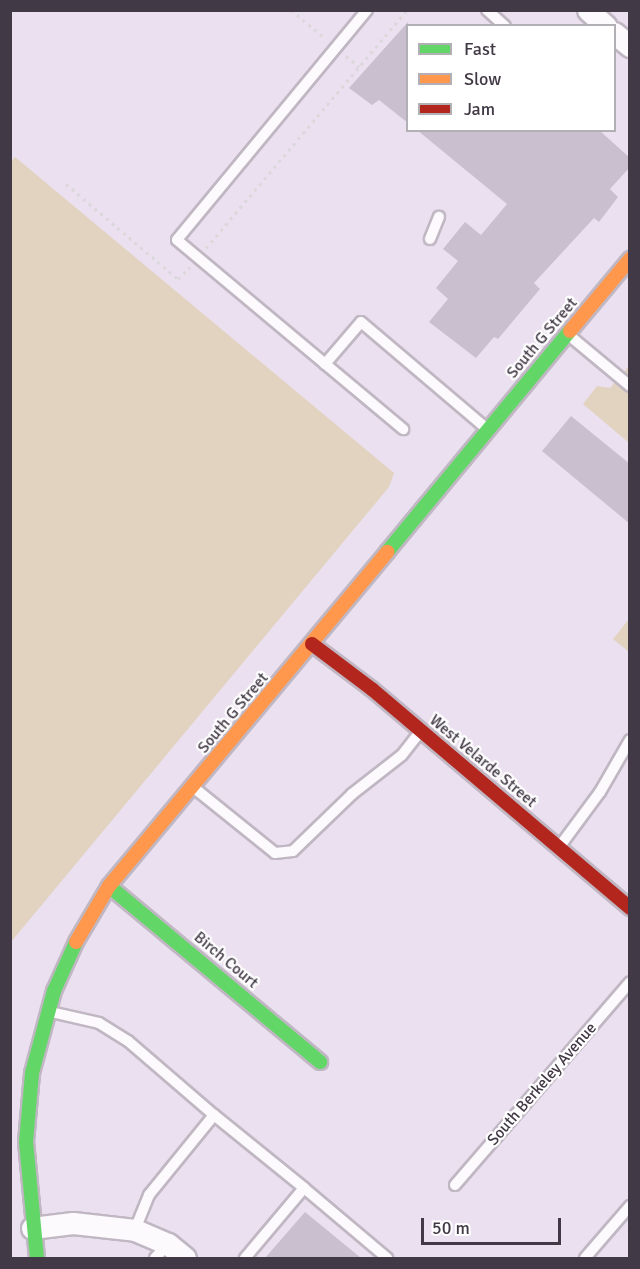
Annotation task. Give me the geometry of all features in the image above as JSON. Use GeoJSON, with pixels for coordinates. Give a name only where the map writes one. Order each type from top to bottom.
{"type":"FeatureCollection","features":[{"type":"Feature","properties":{"kind":"main road","name":"South G Street"},"geometry":{"type":"LineString","coordinates":[[38,1258],[32,1228],[26,1142],[32,1073],[48,1011],[70,950],[109,886],[630,259]]}},
{"type":"Feature","properties":{"kind":"main road","name":"West Velarde Street"},"geometry":{"type":"LineString","coordinates":[[312,644],[421,731],[630,908]]}},
{"type":"Feature","properties":{"kind":"main road","name":"Birch Court"},"geometry":{"type":"LineString","coordinates":[[109,886],[320,1062]]}},
{"type":"Feature","properties":{"kind":"street"},"geometry":{"type":"LineString","coordinates":[[616,34],[630,46]]}},
{"type":"Feature","properties":{"kind":"street"},"geometry":{"type":"LineString","coordinates":[[32,1228],[73,1223],[135,1230],[161,1251],[185,1258]]}},
{"type":"Feature","properties":{"kind":"lane"},"geometry":{"type":"LineString","coordinates":[[367,10],[177,240],[403,429]]}},
{"type":"Feature","properties":{"kind":"lane"},"geometry":{"type":"LineString","coordinates":[[487,10],[503,24]]}},
{"type":"Feature","properties":{"kind":"lane"},"geometry":{"type":"LineString","coordinates":[[430,239],[439,217]]}},
{"type":"Feature","properties":{"kind":"lane"},"geometry":{"type":"LineString","coordinates":[[325,364],[361,322],[488,429]]}},
{"type":"Feature","properties":{"kind":"lane"},"geometry":{"type":"LineString","coordinates":[[567,333],[630,386]]}},
{"type":"Feature","properties":{"kind":"lane"},"geometry":{"type":"LineString","coordinates":[[193,787],[275,853],[293,851],[352,794],[402,754],[421,731]]}},
{"type":"Feature","properties":{"kind":"lane"},"geometry":{"type":"LineString","coordinates":[[560,847],[600,792],[630,740]]}},
{"type":"Feature","properties":{"kind":"lane","name":"South Berkeley Avenue"},"geometry":{"type":"LineString","coordinates":[[455,1185],[630,982]]}},
{"type":"Feature","properties":{"kind":"lane"},"geometry":{"type":"LineString","coordinates":[[48,1011],[99,1023],[128,1041],[384,1257]]}},
{"type":"Feature","properties":{"kind":"lane"},"geometry":{"type":"LineString","coordinates":[[135,1230],[149,1195],[214,1115]]}},
{"type":"Feature","properties":{"kind":"lane"},"geometry":{"type":"LineString","coordinates":[[245,1258],[304,1188]]}},
{"type":"Feature","properties":{"kind":"lane"},"geometry":{"type":"LineString","coordinates":[[585,1258],[630,1206]]}},
{"type":"Feature","properties":{"kind":"shaded area"},"geometry":{"type":"Polygon","coordinates":[[[15,157],[394,473],[389,487],[11,942],[10,163],[15,157]]]}},
{"type":"Feature","properties":{"kind":"shaded area"},"geometry":{"type":"Polygon","coordinates":[[[629,366],[629,443],[583,404],[597,386],[610,388],[629,366]]]}},
{"type":"Feature","properties":{"kind":"shaded area"},"geometry":{"type":"Polygon","coordinates":[[[629,619],[629,652],[613,639],[629,619]]]}},
{"type":"Feature","properties":{"kind":"building"},"geometry":{"type":"Polygon","coordinates":[[[406,24],[406,121],[379,100],[372,105],[349,88],[406,24]]]}},
{"type":"Feature","properties":{"kind":"building"},"geometry":{"type":"Polygon","coordinates":[[[419,132],[601,132],[630,158],[630,167],[610,189],[618,197],[599,222],[594,218],[534,283],[540,289],[498,339],[494,337],[476,358],[429,322],[448,299],[436,288],[458,261],[443,249],[465,222],[481,235],[507,204],[419,132]]]}},
{"type":"Feature","properties":{"kind":"building"},"geometry":{"type":"Polygon","coordinates":[[[571,416],[630,464],[630,524],[542,451],[571,416]]]}},
{"type":"Feature","properties":{"kind":"building"},"geometry":{"type":"Polygon","coordinates":[[[305,1212],[361,1258],[265,1258],[305,1212]]]}},
{"type":"Feature","properties":{"kind":"traffic: fast"},"geometry":{"type":"LineString","coordinates":[[387,552],[570,331]]}},
{"type":"Feature","properties":{"kind":"traffic: fast"},"geometry":{"type":"LineString","coordinates":[[109,886],[320,1062]]}},
{"type":"Feature","properties":{"kind":"traffic: fast"},"geometry":{"type":"LineString","coordinates":[[37,1258],[26,1142],[32,1073],[54,991],[76,942]]}},
{"type":"Feature","properties":{"kind":"traffic: slow"},"geometry":{"type":"LineString","coordinates":[[570,331],[630,259]]}},
{"type":"Feature","properties":{"kind":"traffic: slow"},"geometry":{"type":"LineString","coordinates":[[76,942],[109,886],[387,552]]}},
{"type":"Feature","properties":{"kind":"traffic: jam"},"geometry":{"type":"LineString","coordinates":[[312,644],[373,690],[630,908]]}}]}
